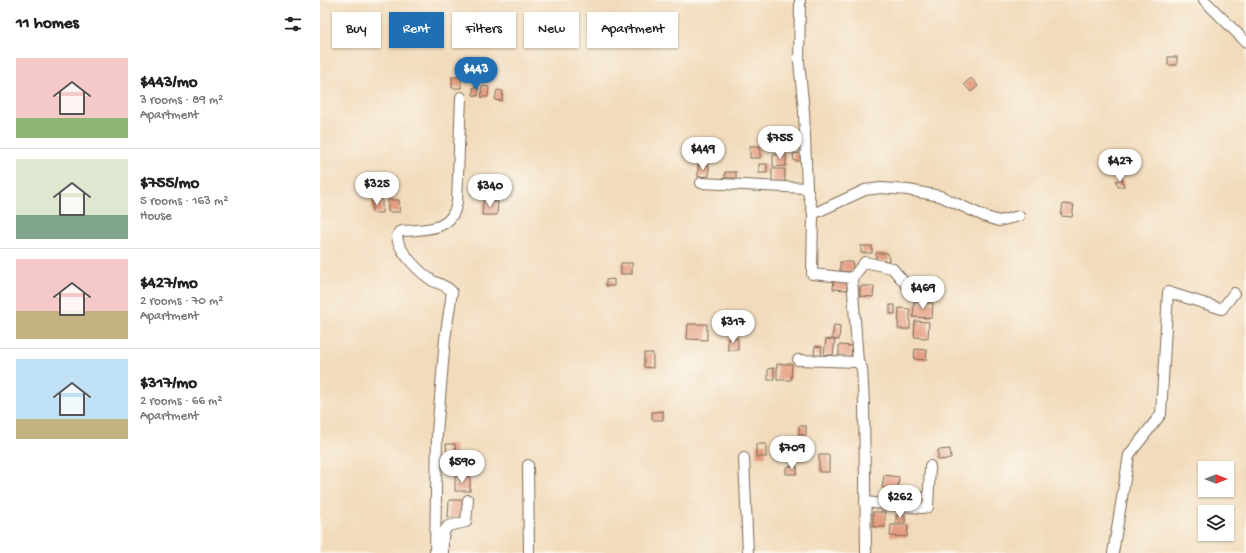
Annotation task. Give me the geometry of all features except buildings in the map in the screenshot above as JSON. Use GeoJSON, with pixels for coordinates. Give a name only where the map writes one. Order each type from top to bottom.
{"type":"FeatureCollection","features":[{"type":"Feature","properties":{"kind":"street"},"geometry":{"type":"LineString","coordinates":[[800,0],[799,62],[804,117],[807,188],[813,214],[812,274],[852,278]]}},
{"type":"Feature","properties":{"kind":"street"},"geometry":{"type":"LineString","coordinates":[[1204,0],[1246,42]]}},
{"type":"Feature","properties":{"kind":"street"},"geometry":{"type":"LineString","coordinates":[[435,553],[437,433],[445,339],[452,292],[426,276],[413,264],[401,250],[397,237],[399,232],[402,230],[433,229],[442,226],[456,210],[461,97]]}},
{"type":"Feature","properties":{"kind":"street"},"geometry":{"type":"LineString","coordinates":[[700,183],[807,188]]}},
{"type":"Feature","properties":{"kind":"street"},"geometry":{"type":"LineString","coordinates":[[813,214],[865,190],[881,188],[908,190],[934,195],[999,221],[1019,216]]}},
{"type":"Feature","properties":{"kind":"street"},"geometry":{"type":"LineString","coordinates":[[866,553],[864,404],[862,368],[858,362],[852,278],[865,262],[892,268],[915,295]]}},
{"type":"Feature","properties":{"kind":"street"},"geometry":{"type":"LineString","coordinates":[[1113,553],[1129,455],[1161,414],[1168,292],[1222,309],[1234,293]]}},
{"type":"Feature","properties":{"kind":"street"},"geometry":{"type":"LineString","coordinates":[[798,360],[858,362]]}},
{"type":"Feature","properties":{"kind":"street"},"geometry":{"type":"LineString","coordinates":[[744,458],[748,553]]}},
{"type":"Feature","properties":{"kind":"street"},"geometry":{"type":"LineString","coordinates":[[528,465],[529,553]]}},
{"type":"Feature","properties":{"kind":"street"},"geometry":{"type":"LineString","coordinates":[[865,502],[928,508],[930,466]]}},
{"type":"Feature","properties":{"kind":"street"},"geometry":{"type":"LineString","coordinates":[[443,553],[443,540],[446,528],[448,526],[466,522],[468,500]]}}]}
